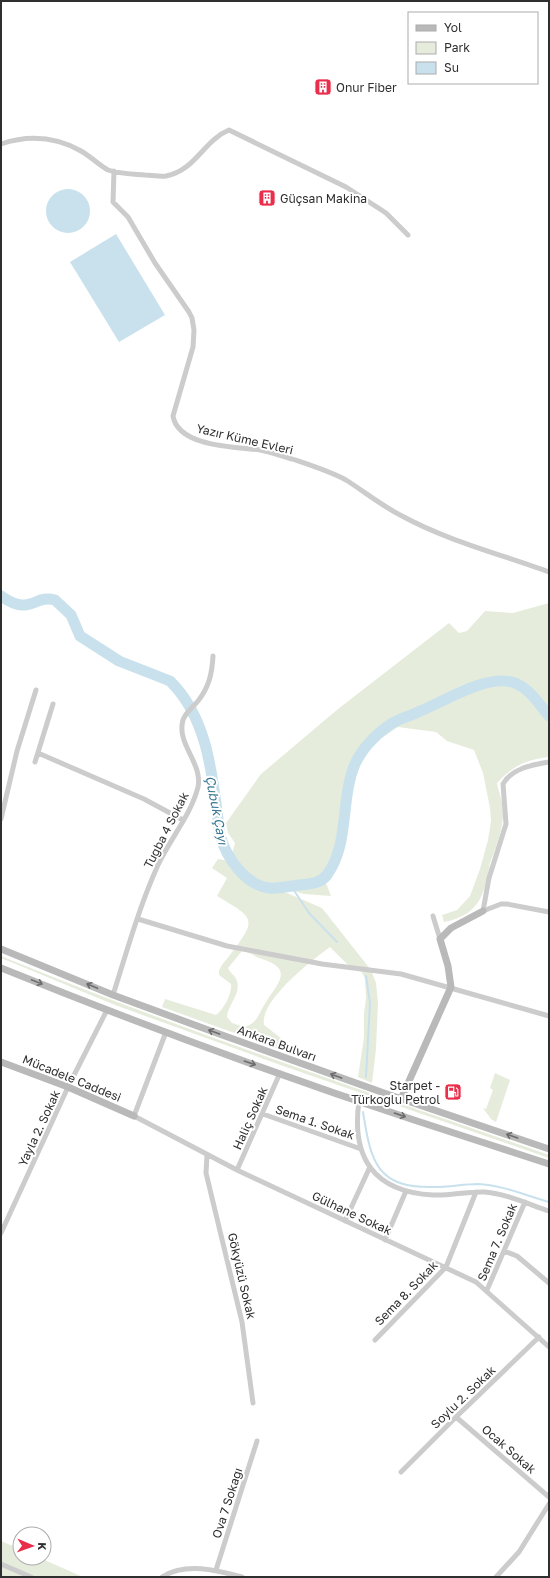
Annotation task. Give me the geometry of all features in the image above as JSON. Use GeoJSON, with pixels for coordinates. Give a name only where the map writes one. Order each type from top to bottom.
{"type":"FeatureCollection","features":[{"type":"Feature","properties":{"kind":"main road"},"geometry":{"type":"LineString","coordinates":[[401,1099],[451,987],[448,966],[440,939],[451,928],[483,911]]}},
{"type":"Feature","properties":{"kind":"main road","name":"Ankara Bulvarı"},"geometry":{"type":"LineString","coordinates":[[1,949],[113,995],[401,1099],[549,1149]]}},
{"type":"Feature","properties":{"kind":"main road"},"geometry":{"type":"LineString","coordinates":[[1,968],[107,1010],[280,1073],[359,1101],[549,1164]]}},
{"type":"Feature","properties":{"kind":"main road","name":"Mücadele Caddesi"},"geometry":{"type":"LineString","coordinates":[[1,1062],[68,1087],[134,1116]]}},
{"type":"Feature","properties":{"kind":"street"},"geometry":{"type":"LineString","coordinates":[[1,144],[22,138],[39,138],[54,141],[80,150],[105,168],[114,171],[164,176],[174,174],[189,166],[221,133],[229,130],[346,187],[386,213],[408,235]]}},
{"type":"Feature","properties":{"kind":"street","name":"Yazır Küme Evleri"},"geometry":{"type":"LineString","coordinates":[[114,171],[113,202],[130,221],[155,263],[192,318],[194,339],[193,347],[174,416],[174,422],[181,431],[191,438],[233,448],[272,453],[329,472],[409,520],[447,536],[549,572]]}},
{"type":"Feature","properties":{"kind":"street","name":"Tuğba 4 Sokak"},"geometry":{"type":"LineString","coordinates":[[113,995],[138,919],[163,854],[196,794],[199,777],[197,767],[183,734],[183,720],[198,701],[211,677],[213,656]]}},
{"type":"Feature","properties":{"kind":"street"},"geometry":{"type":"LineString","coordinates":[[1,819],[18,751],[36,690]]}},
{"type":"Feature","properties":{"kind":"street"},"geometry":{"type":"LineString","coordinates":[[35,762],[53,704]]}},
{"type":"Feature","properties":{"kind":"street"},"geometry":{"type":"LineString","coordinates":[[38,753],[144,798],[183,820]]}},
{"type":"Feature","properties":{"kind":"street"},"geometry":{"type":"LineString","coordinates":[[483,911],[489,878],[506,824],[503,784],[514,772],[529,766],[549,762]]}},
{"type":"Feature","properties":{"kind":"street"},"geometry":{"type":"LineString","coordinates":[[483,911],[501,904],[507,904],[549,912]]}},
{"type":"Feature","properties":{"kind":"street"},"geometry":{"type":"LineString","coordinates":[[433,916],[440,939]]}},
{"type":"Feature","properties":{"kind":"street"},"geometry":{"type":"LineString","coordinates":[[138,919],[227,946],[322,964],[402,974],[549,1016]]}},
{"type":"Feature","properties":{"kind":"street","name":"Yayla 2. Sokak"},"geometry":{"type":"LineString","coordinates":[[1,1233],[68,1087],[107,1010]]}},
{"type":"Feature","properties":{"kind":"street"},"geometry":{"type":"LineString","coordinates":[[134,1116],[166,1032]]}},
{"type":"Feature","properties":{"kind":"street","name":"Haliç Sokak"},"geometry":{"type":"LineString","coordinates":[[237,1170],[280,1073]]}},
{"type":"Feature","properties":{"kind":"street","name":"Sema 1. Sokak"},"geometry":{"type":"LineString","coordinates":[[359,1101],[358,1126],[361,1149],[369,1169],[388,1184],[406,1192],[433,1196],[476,1192],[507,1196],[549,1211]]}},
{"type":"Feature","properties":{"kind":"street","name":"Sema 1. Sokak"},"geometry":{"type":"LineString","coordinates":[[263,1114],[361,1149]]}},
{"type":"Feature","properties":{"kind":"street","name":"Gülhane Sokak"},"geometry":{"type":"LineString","coordinates":[[134,1116],[237,1170],[476,1282],[487,1290],[549,1347]]}},
{"type":"Feature","properties":{"kind":"street","name":"Gökyüzü Sokak"},"geometry":{"type":"LineString","coordinates":[[207,1155],[206,1173],[242,1322],[253,1403]]}},
{"type":"Feature","properties":{"kind":"street"},"geometry":{"type":"LineString","coordinates":[[345,1221],[369,1169]]}},
{"type":"Feature","properties":{"kind":"street"},"geometry":{"type":"LineString","coordinates":[[385,1240],[406,1192]]}},
{"type":"Feature","properties":{"kind":"street","name":"Sema 8. Sokak"},"geometry":{"type":"LineString","coordinates":[[375,1340],[446,1267],[476,1192]]}},
{"type":"Feature","properties":{"kind":"street","name":"Sema 7. Sokak"},"geometry":{"type":"LineString","coordinates":[[487,1290],[525,1202]]}},
{"type":"Feature","properties":{"kind":"street"},"geometry":{"type":"LineString","coordinates":[[504,1251],[517,1256],[549,1283]]}},
{"type":"Feature","properties":{"kind":"street","name":"Soylu 2. Sokak"},"geometry":{"type":"LineString","coordinates":[[401,1472],[539,1337]]}},
{"type":"Feature","properties":{"kind":"street","name":"Ocak Sokak"},"geometry":{"type":"LineString","coordinates":[[456,1417],[549,1497]]}},
{"type":"Feature","properties":{"kind":"street","name":"Ova 7 Sokağı"},"geometry":{"type":"LineString","coordinates":[[216,1570],[257,1441]]}},
{"type":"Feature","properties":{"kind":"street"},"geometry":{"type":"LineString","coordinates":[[496,1577],[513,1560],[549,1504]]}},
{"type":"Feature","properties":{"kind":"street"},"geometry":{"type":"LineString","coordinates":[[1,1564],[31,1577]]}},
{"type":"Feature","properties":{"kind":"street"},"geometry":{"type":"LineString","coordinates":[[162,1577],[180,1570],[216,1570],[242,1577]]}},
{"type":"Feature","properties":{"kind":"green space"},"geometry":{"type":"Polygon","coordinates":[[[549,603],[549,757],[527,762],[514,768],[497,783],[503,807],[502,822],[484,889],[477,904],[464,915],[444,922],[442,915],[457,910],[470,896],[480,869],[488,840],[491,821],[490,808],[483,773],[474,750],[447,741],[436,732],[398,727],[374,743],[353,777],[340,854],[335,869],[326,883],[331,896],[304,894],[268,883],[280,890],[322,908],[371,970],[376,983],[378,1003],[376,1049],[372,1083],[358,1077],[364,1037],[364,1013],[366,998],[365,979],[362,972],[347,964],[330,947],[311,961],[288,982],[278,993],[265,1015],[264,1025],[286,1042],[287,1052],[162,1007],[165,999],[216,1015],[222,1009],[229,997],[231,984],[219,975],[219,971],[245,934],[248,927],[248,921],[245,915],[239,910],[217,896],[227,878],[212,868],[218,859],[230,861],[235,843],[228,833],[226,823],[261,774],[338,709],[449,623],[459,633],[467,631],[485,611],[513,613],[549,603]],[[242,951],[228,968],[236,979],[238,986],[227,1017],[232,1023],[245,1027],[253,1023],[258,1017],[278,983],[280,972],[278,967],[272,963],[242,951]]]}},
{"type":"Feature","properties":{"kind":"green space"},"geometry":{"type":"Polygon","coordinates":[[[1,956],[205,1035],[549,1155],[549,1158],[286,1067],[115,1005],[1,958],[1,956]]]}},
{"type":"Feature","properties":{"kind":"green space"},"geometry":{"type":"Polygon","coordinates":[[[495,1073],[510,1080],[496,1122],[491,1119],[483,1108],[486,1109],[493,1090],[490,1088],[495,1073]]]}},
{"type":"Feature","properties":{"kind":"green space"},"geometry":{"type":"Polygon","coordinates":[[[1,1541],[12,1546],[12,1566],[52,1566],[52,1563],[83,1577],[1,1577],[1,1541]]]}},
{"type":"Feature","properties":{"kind":"water"},"geometry":{"type":"Polygon","coordinates":[[[68,189],[80,193],[86,199],[90,211],[86,223],[80,229],[68,233],[56,229],[50,223],[46,211],[50,199],[56,193],[68,189]]]}},
{"type":"Feature","properties":{"kind":"water"},"geometry":{"type":"Polygon","coordinates":[[[116,234],[165,315],[119,342],[70,262],[116,234]]]}},
{"type":"Feature","properties":{"kind":"waterway","name":"Çubuk Çayı"},"geometry":{"type":"LineString","coordinates":[[1,596],[19,605],[31,604],[48,599],[55,600],[71,615],[80,636],[119,661],[170,681],[194,714],[202,733],[212,774],[220,835],[227,852],[232,861],[245,876],[252,882],[269,888],[280,888],[314,883],[327,875],[339,849],[350,778],[355,764],[369,743],[391,724],[464,691],[489,682],[501,681],[518,684],[533,696],[549,716]]}},
{"type":"Feature","properties":{"kind":"waterway"},"geometry":{"type":"LineString","coordinates":[[291,886],[309,913],[337,942]]}},
{"type":"Feature","properties":{"kind":"waterway"},"geometry":{"type":"LineString","coordinates":[[366,976],[370,1003],[366,1077]]}},
{"type":"Feature","properties":{"kind":"waterway"},"geometry":{"type":"LineString","coordinates":[[363,1112],[369,1146],[374,1159],[380,1169],[389,1178],[401,1183],[416,1186],[446,1187],[473,1184],[487,1185],[549,1202]]}},
{"type":"Feature","properties":{"kind":"place","name":"Onur Fiber"},"geometry":{"type":"Point","coordinates":[323,87]}},
{"type":"Feature","properties":{"kind":"place","name":"Güçsan Makina"},"geometry":{"type":"Point","coordinates":[267,198]}},
{"type":"Feature","properties":{"kind":"place","name":"Starpet - Türkoğlu Petrol"},"geometry":{"type":"Point","coordinates":[453,1092]}}]}
